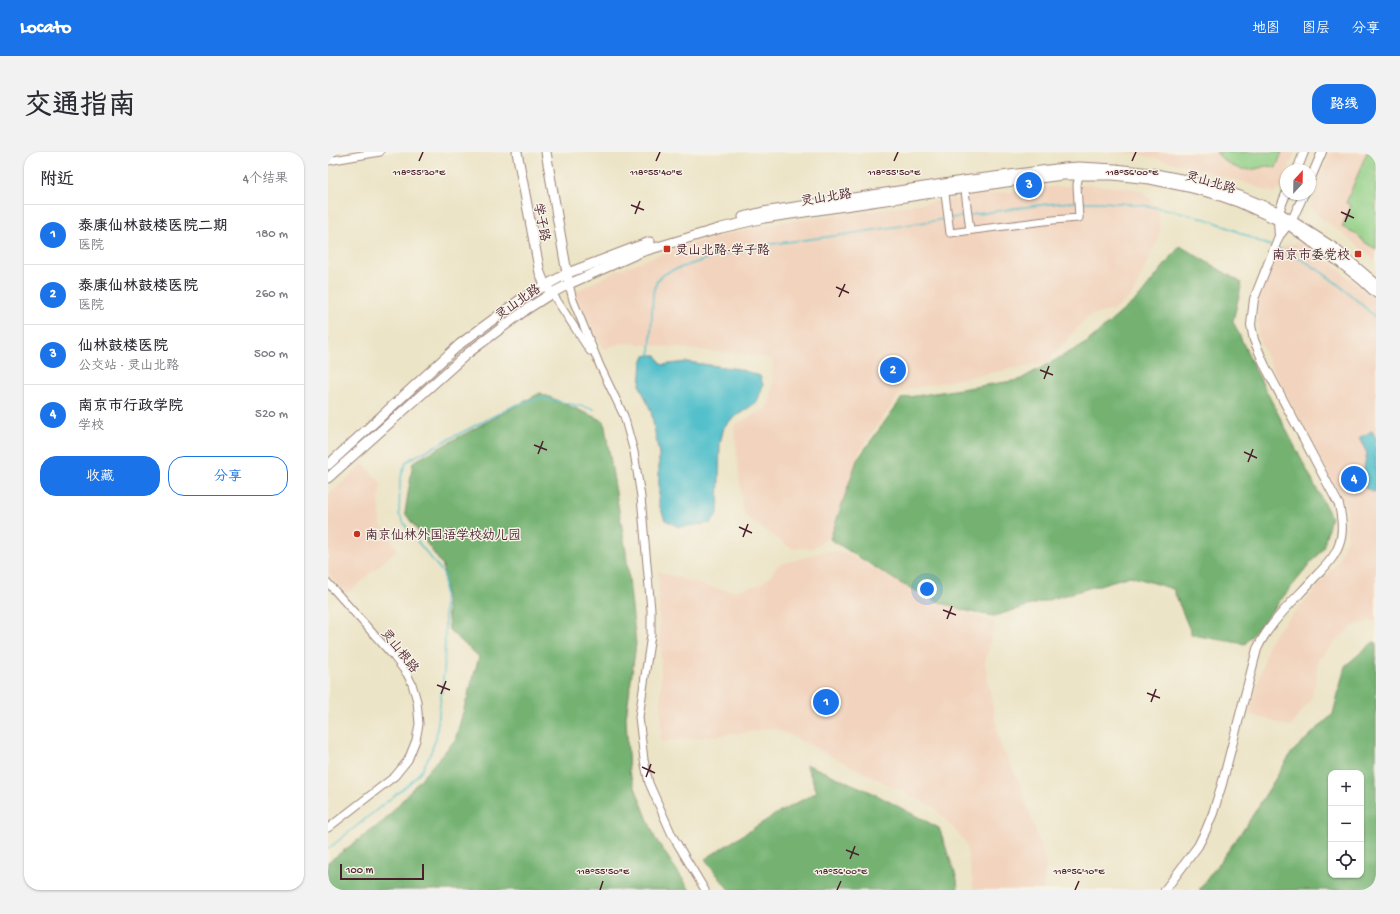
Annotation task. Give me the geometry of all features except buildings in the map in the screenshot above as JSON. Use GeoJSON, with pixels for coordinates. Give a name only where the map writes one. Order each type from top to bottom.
{"type":"FeatureCollection","features":[{"type":"Feature","properties":{"kind":"main road","name":"学子路"},"geometry":{"type":"LineString","coordinates":[[517,152],[540,273],[545,285],[552,294]]}},
{"type":"Feature","properties":{"kind":"main road","name":"学子路"},"geometry":{"type":"LineString","coordinates":[[546,152],[569,284]]}},
{"type":"Feature","properties":{"kind":"main road","name":"灵山北路"},"geometry":{"type":"LineString","coordinates":[[328,478],[468,353],[527,309],[552,294],[569,284],[641,252],[721,228],[764,218],[1064,168],[1079,167],[1115,169],[1150,173],[1186,180],[1240,196],[1334,248],[1376,284]]}},
{"type":"Feature","properties":{"kind":"main road","name":"灵山北路"},"geometry":{"type":"LineString","coordinates":[[964,184],[1056,176],[1113,175],[1150,179],[1188,187],[1278,216]]}},
{"type":"Feature","properties":{"kind":"main road","name":"灵山北路"},"geometry":{"type":"LineString","coordinates":[[328,465],[460,344],[521,299],[568,273],[636,247],[720,222],[756,214],[944,188]]}},
{"type":"Feature","properties":{"kind":"main road","name":"灵山北路"},"geometry":{"type":"LineString","coordinates":[[1291,223],[1376,293]]}},
{"type":"Feature","properties":{"kind":"street"},"geometry":{"type":"LineString","coordinates":[[328,161],[380,152]]}},
{"type":"Feature","properties":{"kind":"street"},"geometry":{"type":"LineString","coordinates":[[1299,164],[1304,152]]}},
{"type":"Feature","properties":{"kind":"street"},"geometry":{"type":"LineString","coordinates":[[1316,166],[1322,152]]}},
{"type":"Feature","properties":{"kind":"street"},"geometry":{"type":"LineString","coordinates":[[944,188],[950,233],[1079,218],[1077,185],[1079,175]]}},
{"type":"Feature","properties":{"kind":"street"},"geometry":{"type":"LineString","coordinates":[[964,184],[970,230]]}},
{"type":"Feature","properties":{"kind":"street"},"geometry":{"type":"LineString","coordinates":[[1280,236],[1278,216],[1284,200]]}},
{"type":"Feature","properties":{"kind":"street"},"geometry":{"type":"LineString","coordinates":[[1165,890],[1198,846],[1211,818],[1222,784],[1257,649],[1272,624],[1329,562],[1339,546],[1342,532],[1342,519],[1339,505],[1265,366],[1254,340],[1252,325],[1254,299],[1280,236],[1291,223],[1301,200]]}},
{"type":"Feature","properties":{"kind":"street"},"geometry":{"type":"LineString","coordinates":[[569,284],[573,300],[600,366],[624,416],[634,452],[641,497],[651,610],[651,635],[639,717],[644,760],[650,783],[672,836],[705,890]]}},
{"type":"Feature","properties":{"kind":"street"},"geometry":{"type":"LineString","coordinates":[[552,294],[600,366]]}},
{"type":"Feature","properties":{"kind":"street","name":"灵山根路"},"geometry":{"type":"LineString","coordinates":[[328,584],[394,657],[407,674],[412,684],[417,701],[420,724],[416,740],[408,760],[395,776],[328,828]]}},
{"type":"Feature","properties":{"kind":"shaded area"},"geometry":{"type":"Polygon","coordinates":[[[1098,152],[1295,152],[1290,164],[1280,164],[1280,189],[1275,193],[1240,181],[1134,153],[1098,152]]]}},
{"type":"Feature","properties":{"kind":"shaded area"},"geometry":{"type":"Polygon","coordinates":[[[1330,152],[1376,152],[1376,261],[1350,239],[1317,215],[1312,208],[1312,200],[1316,200],[1316,187],[1330,152]]]}},
{"type":"Feature","properties":{"kind":"shaded area"},"geometry":{"type":"Polygon","coordinates":[[[1091,185],[1131,188],[1140,191],[1151,200],[1158,212],[1160,228],[1158,240],[1132,295],[1118,307],[1085,319],[1047,362],[909,389],[900,393],[859,452],[830,535],[827,539],[812,548],[793,548],[787,546],[746,516],[743,511],[734,427],[736,424],[766,408],[769,404],[772,387],[773,361],[771,358],[628,343],[618,344],[605,349],[603,348],[576,296],[577,291],[614,272],[687,245],[732,233],[784,222],[1046,187],[1091,185]]]}},
{"type":"Feature","properties":{"kind":"shaded area"},"geometry":{"type":"Polygon","coordinates":[[[1305,241],[1376,301],[1376,620],[1355,625],[1334,643],[1319,659],[1312,697],[1291,727],[1249,714],[1269,643],[1277,631],[1310,596],[1338,562],[1347,538],[1347,509],[1265,354],[1258,335],[1258,302],[1275,260],[1283,246],[1305,241]]]}},
{"type":"Feature","properties":{"kind":"shaded area","name":"南京仙林外国语学校幼儿园"},"geometry":{"type":"Polygon","coordinates":[[[363,464],[381,483],[379,504],[381,524],[398,549],[347,594],[328,573],[328,496],[363,464]]]}},
{"type":"Feature","properties":{"kind":"shaded area"},"geometry":{"type":"Polygon","coordinates":[[[827,551],[846,553],[930,601],[995,623],[985,662],[987,675],[1000,744],[1022,789],[1046,863],[1043,890],[974,890],[965,841],[935,808],[781,731],[767,728],[757,731],[661,742],[661,668],[658,571],[705,586],[733,591],[758,585],[770,577],[778,565],[827,551]]]}},
{"type":"Feature","properties":{"kind":"green space"},"geometry":{"type":"Polygon","coordinates":[[[1216,152],[1282,152],[1276,168],[1267,166],[1249,170],[1233,166],[1216,152]]]}},
{"type":"Feature","properties":{"kind":"green space"},"geometry":{"type":"Polygon","coordinates":[[[1367,152],[1376,152],[1376,249],[1364,242],[1357,234],[1342,227],[1351,206],[1346,203],[1367,152]]]}},
{"type":"Feature","properties":{"kind":"green space"},"geometry":{"type":"Polygon","coordinates":[[[1180,246],[1242,283],[1233,321],[1252,363],[1331,517],[1323,548],[1245,644],[1192,635],[1173,589],[1130,576],[994,616],[970,612],[936,601],[900,583],[830,539],[857,460],[902,398],[1019,380],[1086,343],[1140,296],[1180,246]]]}},
{"type":"Feature","properties":{"kind":"green space"},"geometry":{"type":"Polygon","coordinates":[[[540,393],[604,421],[626,552],[636,644],[626,717],[629,772],[655,838],[690,890],[328,890],[328,862],[384,821],[455,740],[479,657],[449,630],[443,566],[405,513],[413,462],[540,393]]]}},
{"type":"Feature","properties":{"kind":"green space"},"geometry":{"type":"Polygon","coordinates":[[[1376,642],[1376,890],[1199,890],[1246,826],[1292,752],[1333,714],[1345,666],[1372,643],[1376,642]]]}},
{"type":"Feature","properties":{"kind":"green space"},"geometry":{"type":"Polygon","coordinates":[[[806,764],[873,793],[939,828],[957,879],[958,890],[729,890],[705,859],[776,814],[817,792],[806,764]]]}},
{"type":"Feature","properties":{"kind":"water"},"geometry":{"type":"Polygon","coordinates":[[[656,355],[662,365],[687,362],[739,369],[760,376],[763,385],[757,402],[732,419],[724,427],[720,443],[718,512],[711,523],[679,527],[665,520],[659,504],[659,454],[651,411],[640,386],[642,363],[645,356],[656,355]]]}},
{"type":"Feature","properties":{"kind":"water"},"geometry":{"type":"Polygon","coordinates":[[[1372,431],[1376,438],[1376,491],[1373,492],[1365,488],[1362,479],[1367,453],[1359,438],[1372,431]]]}},
{"type":"Feature","properties":{"kind":"waterway"},"geometry":{"type":"LineString","coordinates":[[971,215],[1037,205],[1076,202]]}},
{"type":"Feature","properties":{"kind":"waterway"},"geometry":{"type":"LineString","coordinates":[[1080,202],[1129,204],[1162,208],[1193,215],[1233,229],[1271,246]]}},
{"type":"Feature","properties":{"kind":"waterway"},"geometry":{"type":"LineString","coordinates":[[951,218],[965,216]]}},
{"type":"Feature","properties":{"kind":"waterway"},"geometry":{"type":"LineString","coordinates":[[650,355],[653,293],[657,281],[670,271],[713,257],[756,246],[842,235],[945,219]]}},
{"type":"Feature","properties":{"kind":"waterway"},"geometry":{"type":"LineString","coordinates":[[1277,248],[1303,260],[1330,278],[1376,318]]}},
{"type":"Feature","properties":{"kind":"waterway"},"geometry":{"type":"LineString","coordinates":[[328,849],[410,783],[421,771],[430,755],[436,738],[444,671],[444,574],[417,541],[399,514],[400,480],[406,462],[515,405],[542,398],[594,409]]}},
{"type":"Feature","properties":{"kind":"place","name":"仙林鼓楼医院"},"geometry":{"type":"Point","coordinates":[1029,185]}},
{"type":"Feature","properties":{"kind":"place","name":"灵山北路·学子路"},"geometry":{"type":"Point","coordinates":[667,249]}},
{"type":"Feature","properties":{"kind":"place","name":"南京市委党校"},"geometry":{"type":"Point","coordinates":[1358,254]}},
{"type":"Feature","properties":{"kind":"place","name":"泰康仙林鼓楼医院"},"geometry":{"type":"Point","coordinates":[893,370]}},
{"type":"Feature","properties":{"kind":"place","name":"南京市行政学院"},"geometry":{"type":"Point","coordinates":[1354,479]}},
{"type":"Feature","properties":{"kind":"place","name":"南京仙林外国语学校幼儿园"},"geometry":{"type":"Point","coordinates":[357,534]}},
{"type":"Feature","properties":{"kind":"place","name":"泰康仙林鼓楼医院二期"},"geometry":{"type":"Point","coordinates":[826,702]}}]}
